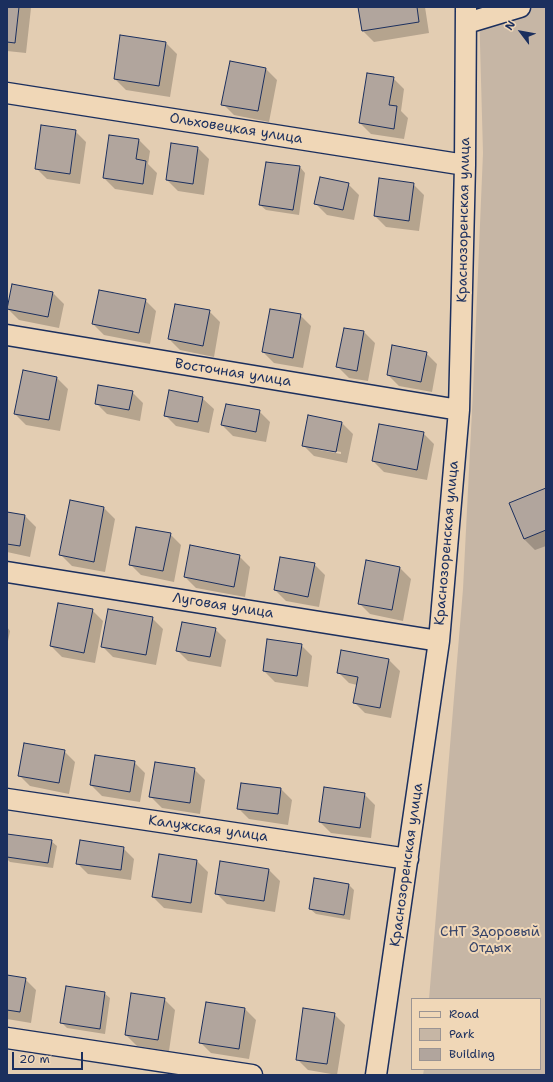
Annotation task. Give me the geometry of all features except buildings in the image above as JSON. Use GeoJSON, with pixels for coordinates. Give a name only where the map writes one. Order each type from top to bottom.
{"type":"FeatureCollection","features":[{"type":"Feature","properties":{"kind":"street"},"geometry":{"type":"LineString","coordinates":[[466,15],[520,7]]}},
{"type":"Feature","properties":{"kind":"street","name":"Краснозоренская улица"},"geometry":{"type":"LineString","coordinates":[[376,1075],[439,641],[458,410],[466,165],[466,15]]}},
{"type":"Feature","properties":{"kind":"street","name":"Ольховецкая улица"},"geometry":{"type":"LineString","coordinates":[[7,93],[466,165]]}},
{"type":"Feature","properties":{"kind":"street","name":"Восточная улица"},"geometry":{"type":"LineString","coordinates":[[7,335],[458,410]]}},
{"type":"Feature","properties":{"kind":"street","name":"Луговая улица"},"geometry":{"type":"LineString","coordinates":[[7,572],[439,641]]}},
{"type":"Feature","properties":{"kind":"street","name":"Калужская улица"},"geometry":{"type":"LineString","coordinates":[[7,799],[408,859]]}},
{"type":"Feature","properties":{"kind":"street"},"geometry":{"type":"LineString","coordinates":[[7,1038],[252,1075]]}},
{"type":"Feature","properties":{"kind":"green space","name":"СНТ Здоровый Отдых"},"geometry":{"type":"Polygon","coordinates":[[[479,7],[546,7],[546,1075],[423,1075],[424,1070],[541,1070],[541,998],[429,998],[463,589],[483,153],[479,7]]]}}]}
